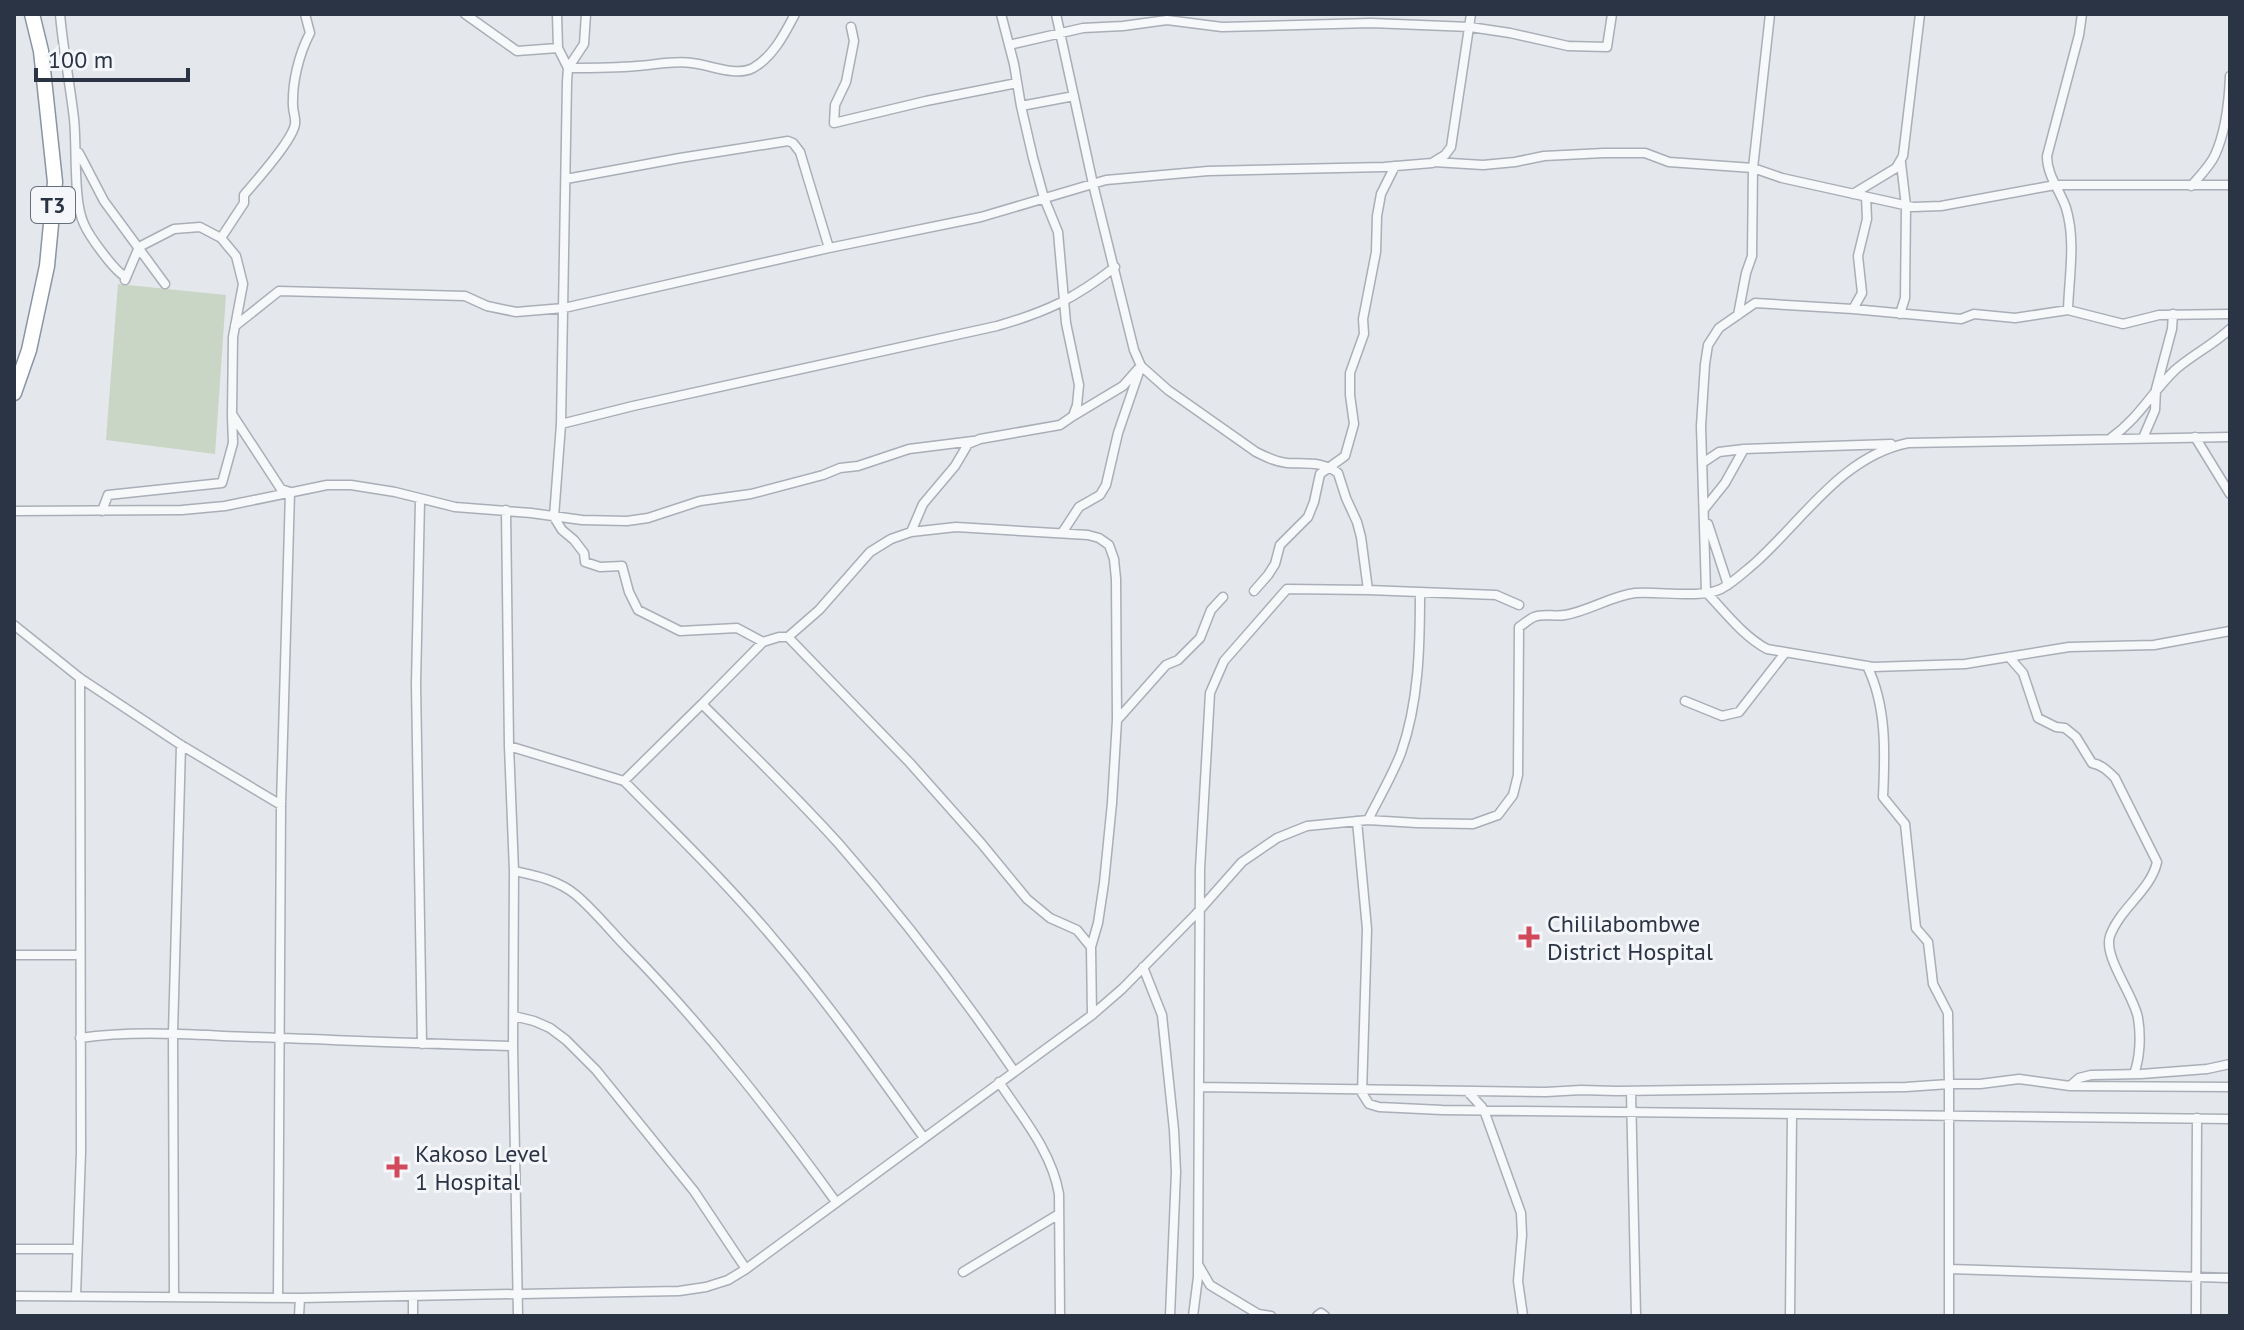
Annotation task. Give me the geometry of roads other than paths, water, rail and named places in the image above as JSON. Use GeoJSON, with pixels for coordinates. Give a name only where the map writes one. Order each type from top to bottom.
{"type":"FeatureCollection","features":[{"type":"Feature","properties":{"kind":"highway","name":"T3"},"geometry":{"type":"LineString","coordinates":[[14,393],[29,350],[47,266],[55,182],[41,51],[32,14]]}},
{"type":"Feature","properties":{"kind":"street"},"geometry":{"type":"LineString","coordinates":[[60,14],[74,120],[79,206],[84,224],[126,279],[139,247],[150,239],[174,229],[200,227],[221,238],[236,256],[243,284],[235,326],[233,443],[222,483],[108,495],[102,511]]}},
{"type":"Feature","properties":{"kind":"street"},"geometry":{"type":"LineString","coordinates":[[221,238],[244,203],[244,195],[267,170],[295,126],[294,85],[302,50],[310,33],[305,14]]}},
{"type":"Feature","properties":{"kind":"street"},"geometry":{"type":"LineString","coordinates":[[465,14],[517,51],[558,48]]}},
{"type":"Feature","properties":{"kind":"street"},"geometry":{"type":"LineString","coordinates":[[557,14],[558,48],[568,68],[561,424],[554,517],[584,553],[585,562],[600,567],[622,566],[638,610],[680,631],[737,628],[763,642]]}},
{"type":"Feature","properties":{"kind":"street"},"geometry":{"type":"LineString","coordinates":[[568,68],[584,44],[586,14]]}},
{"type":"Feature","properties":{"kind":"street"},"geometry":{"type":"LineString","coordinates":[[568,68],[682,62],[745,71],[755,67],[768,55],[781,40],[795,14]]}},
{"type":"Feature","properties":{"kind":"street"},"geometry":{"type":"LineString","coordinates":[[1001,14],[1044,198],[1058,232],[1066,323],[1079,385],[1073,416]]}},
{"type":"Feature","properties":{"kind":"street"},"geometry":{"type":"LineString","coordinates":[[1056,14],[1093,184],[1134,350],[1141,366],[1168,390],[1256,452],[1285,463],[1324,464],[1338,473],[1361,537],[1368,590]]}},
{"type":"Feature","properties":{"kind":"street"},"geometry":{"type":"LineString","coordinates":[[1434,162],[1451,147],[1471,14]]}},
{"type":"Feature","properties":{"kind":"street"},"geometry":{"type":"LineString","coordinates":[[1009,45],[1060,32],[1167,20],[1222,27],[1371,23],[1470,27],[1568,46],[1607,47],[1612,14]]}},
{"type":"Feature","properties":{"kind":"street"},"geometry":{"type":"LineString","coordinates":[[1738,315],[1752,256],[1753,168],[1770,14]]}},
{"type":"Feature","properties":{"kind":"street"},"geometry":{"type":"LineString","coordinates":[[1900,314],[1905,298],[1906,206],[1901,163],[1920,14]]}},
{"type":"Feature","properties":{"kind":"street"},"geometry":{"type":"LineString","coordinates":[[2068,310],[2071,235],[2066,208],[2047,167],[2047,156],[2082,14]]}},
{"type":"Feature","properties":{"kind":"street"},"geometry":{"type":"LineString","coordinates":[[851,27],[854,41],[846,82],[835,105],[834,123],[1017,83]]}},
{"type":"Feature","properties":{"kind":"street"},"geometry":{"type":"LineString","coordinates":[[2191,186],[2214,157],[2222,136],[2230,76]]}},
{"type":"Feature","properties":{"kind":"street"},"geometry":{"type":"LineString","coordinates":[[1021,106],[1074,96]]}},
{"type":"Feature","properties":{"kind":"street"},"geometry":{"type":"LineString","coordinates":[[566,179],[788,141],[800,152],[829,248]]}},
{"type":"Feature","properties":{"kind":"street"},"geometry":{"type":"LineString","coordinates":[[76,149],[104,201],[165,284]]}},
{"type":"Feature","properties":{"kind":"street"},"geometry":{"type":"LineString","coordinates":[[235,326],[279,291],[465,296],[487,306],[516,312],[564,308],[981,217],[1106,180],[1208,171],[1395,166],[1434,162],[1483,165],[1544,156],[1645,153],[1669,162],[1753,168],[1782,178],[1906,206],[1941,206],[2055,185],[2230,185]]}},
{"type":"Feature","properties":{"kind":"street"},"geometry":{"type":"LineString","coordinates":[[1852,194],[1901,163]]}},
{"type":"Feature","properties":{"kind":"street"},"geometry":{"type":"LineString","coordinates":[[1254,591],[1275,564],[1280,545],[1308,517],[1320,474],[1345,456],[1354,424],[1350,373],[1364,334],[1363,319],[1376,252],[1377,216],[1381,194],[1395,166]]}},
{"type":"Feature","properties":{"kind":"street"},"geometry":{"type":"LineString","coordinates":[[1853,309],[1862,293],[1858,256],[1867,219],[1866,197]]}},
{"type":"Feature","properties":{"kind":"street"},"geometry":{"type":"LineString","coordinates":[[561,424],[997,326],[1066,302],[1115,267]]}},
{"type":"Feature","properties":{"kind":"street"},"geometry":{"type":"LineString","coordinates":[[2230,314],[2159,315],[2123,324],[2068,310],[2015,318],[1974,314],[1961,319],[1755,303],[1719,328],[1708,345],[1701,426],[1706,592],[1756,643],[1767,649],[1867,666],[1965,664],[2069,647],[2154,645],[2230,631]]}},
{"type":"Feature","properties":{"kind":"street"},"geometry":{"type":"LineString","coordinates":[[2143,438],[2155,410],[2173,314]]}},
{"type":"Feature","properties":{"kind":"street"},"geometry":{"type":"LineString","coordinates":[[2110,438],[2129,425],[2176,369],[2230,329]]}},
{"type":"Feature","properties":{"kind":"street"},"geometry":{"type":"LineString","coordinates":[[14,511],[182,510],[225,506],[327,485],[351,485],[455,507],[609,522],[648,518],[683,505],[751,494],[909,449],[1060,425],[1123,386],[1141,366]]}},
{"type":"Feature","properties":{"kind":"street"},"geometry":{"type":"LineString","coordinates":[[1062,533],[1079,507],[1100,495],[1106,485],[1118,433],[1141,366]]}},
{"type":"Feature","properties":{"kind":"street"},"geometry":{"type":"LineString","coordinates":[[232,414],[281,489],[290,492]]}},
{"type":"Feature","properties":{"kind":"street"},"geometry":{"type":"LineString","coordinates":[[2195,437],[2230,494]]}},
{"type":"Feature","properties":{"kind":"street"},"geometry":{"type":"LineString","coordinates":[[1704,462],[1719,452],[1744,449],[2230,437]]}},
{"type":"Feature","properties":{"kind":"street"},"geometry":{"type":"LineString","coordinates":[[911,532],[930,493],[973,441]]}},
{"type":"Feature","properties":{"kind":"street"},"geometry":{"type":"LineString","coordinates":[[14,1296],[300,1298],[679,1291],[728,1280],[1092,1015],[1200,910],[1242,862],[1277,838],[1307,826],[1368,820],[1473,824],[1498,815],[1513,795],[1518,775],[1519,627],[1536,616],[1565,615],[1633,593],[1718,591],[1772,547],[1819,497],[1847,473],[1875,454],[1908,443]]}},
{"type":"Feature","properties":{"kind":"street"},"geometry":{"type":"LineString","coordinates":[[1705,511],[1744,449]]}},
{"type":"Feature","properties":{"kind":"street"},"geometry":{"type":"LineString","coordinates":[[278,1298],[281,805],[290,492]]}},
{"type":"Feature","properties":{"kind":"street"},"geometry":{"type":"LineString","coordinates":[[420,500],[416,684],[422,1044]]}},
{"type":"Feature","properties":{"kind":"street"},"geometry":{"type":"LineString","coordinates":[[506,510],[514,871],[513,1046],[518,1316]]}},
{"type":"Feature","properties":{"kind":"street"},"geometry":{"type":"LineString","coordinates":[[1705,511],[1728,585]]}},
{"type":"Feature","properties":{"kind":"street"},"geometry":{"type":"LineString","coordinates":[[624,781],[763,642],[788,637],[819,610],[870,552],[891,539],[911,532],[956,527],[1099,538],[1109,545],[1116,579],[1117,720],[1104,883],[1091,947],[1092,1015]]}},
{"type":"Feature","properties":{"kind":"street"},"geometry":{"type":"LineString","coordinates":[[1193,1316],[1198,1264],[1201,839],[1210,693],[1224,661],[1287,589],[1496,595],[1519,605]]}},
{"type":"Feature","properties":{"kind":"street"},"geometry":{"type":"LineString","coordinates":[[1368,820],[1401,753],[1408,725],[1417,679],[1420,593]]}},
{"type":"Feature","properties":{"kind":"street"},"geometry":{"type":"LineString","coordinates":[[1117,720],[1166,665],[1178,660],[1200,638],[1211,610],[1223,597]]}},
{"type":"Feature","properties":{"kind":"street"},"geometry":{"type":"LineString","coordinates":[[14,625],[80,678],[181,745],[281,805]]}},
{"type":"Feature","properties":{"kind":"street"},"geometry":{"type":"LineString","coordinates":[[788,637],[920,775],[1027,899],[1050,918],[1077,930],[1091,947]]}},
{"type":"Feature","properties":{"kind":"street"},"geometry":{"type":"LineString","coordinates":[[1685,701],[1722,716],[1739,712],[1785,653]]}},
{"type":"Feature","properties":{"kind":"street"},"geometry":{"type":"LineString","coordinates":[[2009,657],[2023,673],[2038,718],[2065,728],[2076,737],[2092,763],[2108,770],[2115,778],[2157,862],[2152,877],[2110,936],[2109,949],[2138,1018],[2139,1061],[2134,1074]]}},
{"type":"Feature","properties":{"kind":"street"},"geometry":{"type":"LineString","coordinates":[[1867,666],[1874,679],[1886,745],[1883,797],[1905,824],[1916,928],[1928,942],[1933,984],[1948,1013],[1949,1316]]}},
{"type":"Feature","properties":{"kind":"street"},"geometry":{"type":"LineString","coordinates":[[76,1295],[81,1152],[80,678]]}},
{"type":"Feature","properties":{"kind":"street"},"geometry":{"type":"LineString","coordinates":[[702,704],[826,831],[884,896],[962,996],[1014,1071]]}},
{"type":"Feature","properties":{"kind":"street"},"geometry":{"type":"LineString","coordinates":[[174,1297],[173,1033],[181,745]]}},
{"type":"Feature","properties":{"kind":"street"},"geometry":{"type":"LineString","coordinates":[[509,746],[624,781],[774,939],[924,1138]]}},
{"type":"Feature","properties":{"kind":"street"},"geometry":{"type":"LineString","coordinates":[[1357,821],[1367,929],[1362,1093],[1369,1104],[1379,1107],[1484,1110],[2230,1119]]}},
{"type":"Feature","properties":{"kind":"street"},"geometry":{"type":"LineString","coordinates":[[514,871],[558,883],[576,895],[598,917],[727,1058],[836,1202]]}},
{"type":"Feature","properties":{"kind":"street"},"geometry":{"type":"LineString","coordinates":[[14,955],[79,955]]}},
{"type":"Feature","properties":{"kind":"street"},"geometry":{"type":"LineString","coordinates":[[1143,967],[1162,1015],[1174,1130],[1176,1172],[1170,1316]]}},
{"type":"Feature","properties":{"kind":"street"},"geometry":{"type":"LineString","coordinates":[[514,1016],[550,1028],[596,1070],[694,1191],[746,1269]]}},
{"type":"Feature","properties":{"kind":"street"},"geometry":{"type":"LineString","coordinates":[[80,1038],[110,1033],[173,1033],[513,1046]]}},
{"type":"Feature","properties":{"kind":"street"},"geometry":{"type":"LineString","coordinates":[[2070,1086],[2079,1078],[2091,1075],[2207,1069],[2230,1064]]}},
{"type":"Feature","properties":{"kind":"street"},"geometry":{"type":"LineString","coordinates":[[1199,1087],[1546,1092],[1906,1087],[2019,1079],[2070,1086],[2230,1087]]}},
{"type":"Feature","properties":{"kind":"street"},"geometry":{"type":"LineString","coordinates":[[999,1082],[1056,1175],[1060,1316]]}},
{"type":"Feature","properties":{"kind":"street"},"geometry":{"type":"LineString","coordinates":[[1631,1091],[1636,1316]]}},
{"type":"Feature","properties":{"kind":"street"},"geometry":{"type":"LineString","coordinates":[[1468,1092],[1484,1110],[1521,1213],[1518,1281],[1523,1316]]}},
{"type":"Feature","properties":{"kind":"street"},"geometry":{"type":"LineString","coordinates":[[1790,1316],[1792,1114]]}},
{"type":"Feature","properties":{"kind":"street"},"geometry":{"type":"LineString","coordinates":[[2196,1316],[2197,1118]]}},
{"type":"Feature","properties":{"kind":"street"},"geometry":{"type":"LineString","coordinates":[[963,1272],[1059,1214]]}},
{"type":"Feature","properties":{"kind":"street"},"geometry":{"type":"LineString","coordinates":[[14,1249],[77,1249]]}},
{"type":"Feature","properties":{"kind":"street"},"geometry":{"type":"LineString","coordinates":[[1198,1264],[1210,1285],[1258,1314],[1271,1316]]}},
{"type":"Feature","properties":{"kind":"street"},"geometry":{"type":"LineString","coordinates":[[1950,1269],[2230,1278]]}},
{"type":"Feature","properties":{"kind":"street"},"geometry":{"type":"LineString","coordinates":[[413,1296],[413,1316]]}},
{"type":"Feature","properties":{"kind":"street"},"geometry":{"type":"LineString","coordinates":[[299,1316],[300,1298]]}},
{"type":"Feature","properties":{"kind":"street"},"geometry":{"type":"LineString","coordinates":[[1317,1316],[1321,1313],[1325,1316]]}},
{"type":"Feature","properties":{"kind":"place","name":"Chililabombwe District Hospital"},"geometry":{"type":"Point","coordinates":[1529,937]}},
{"type":"Feature","properties":{"kind":"place","name":"Kakoso Level 1 Hospital"},"geometry":{"type":"Point","coordinates":[397,1167]}}]}
